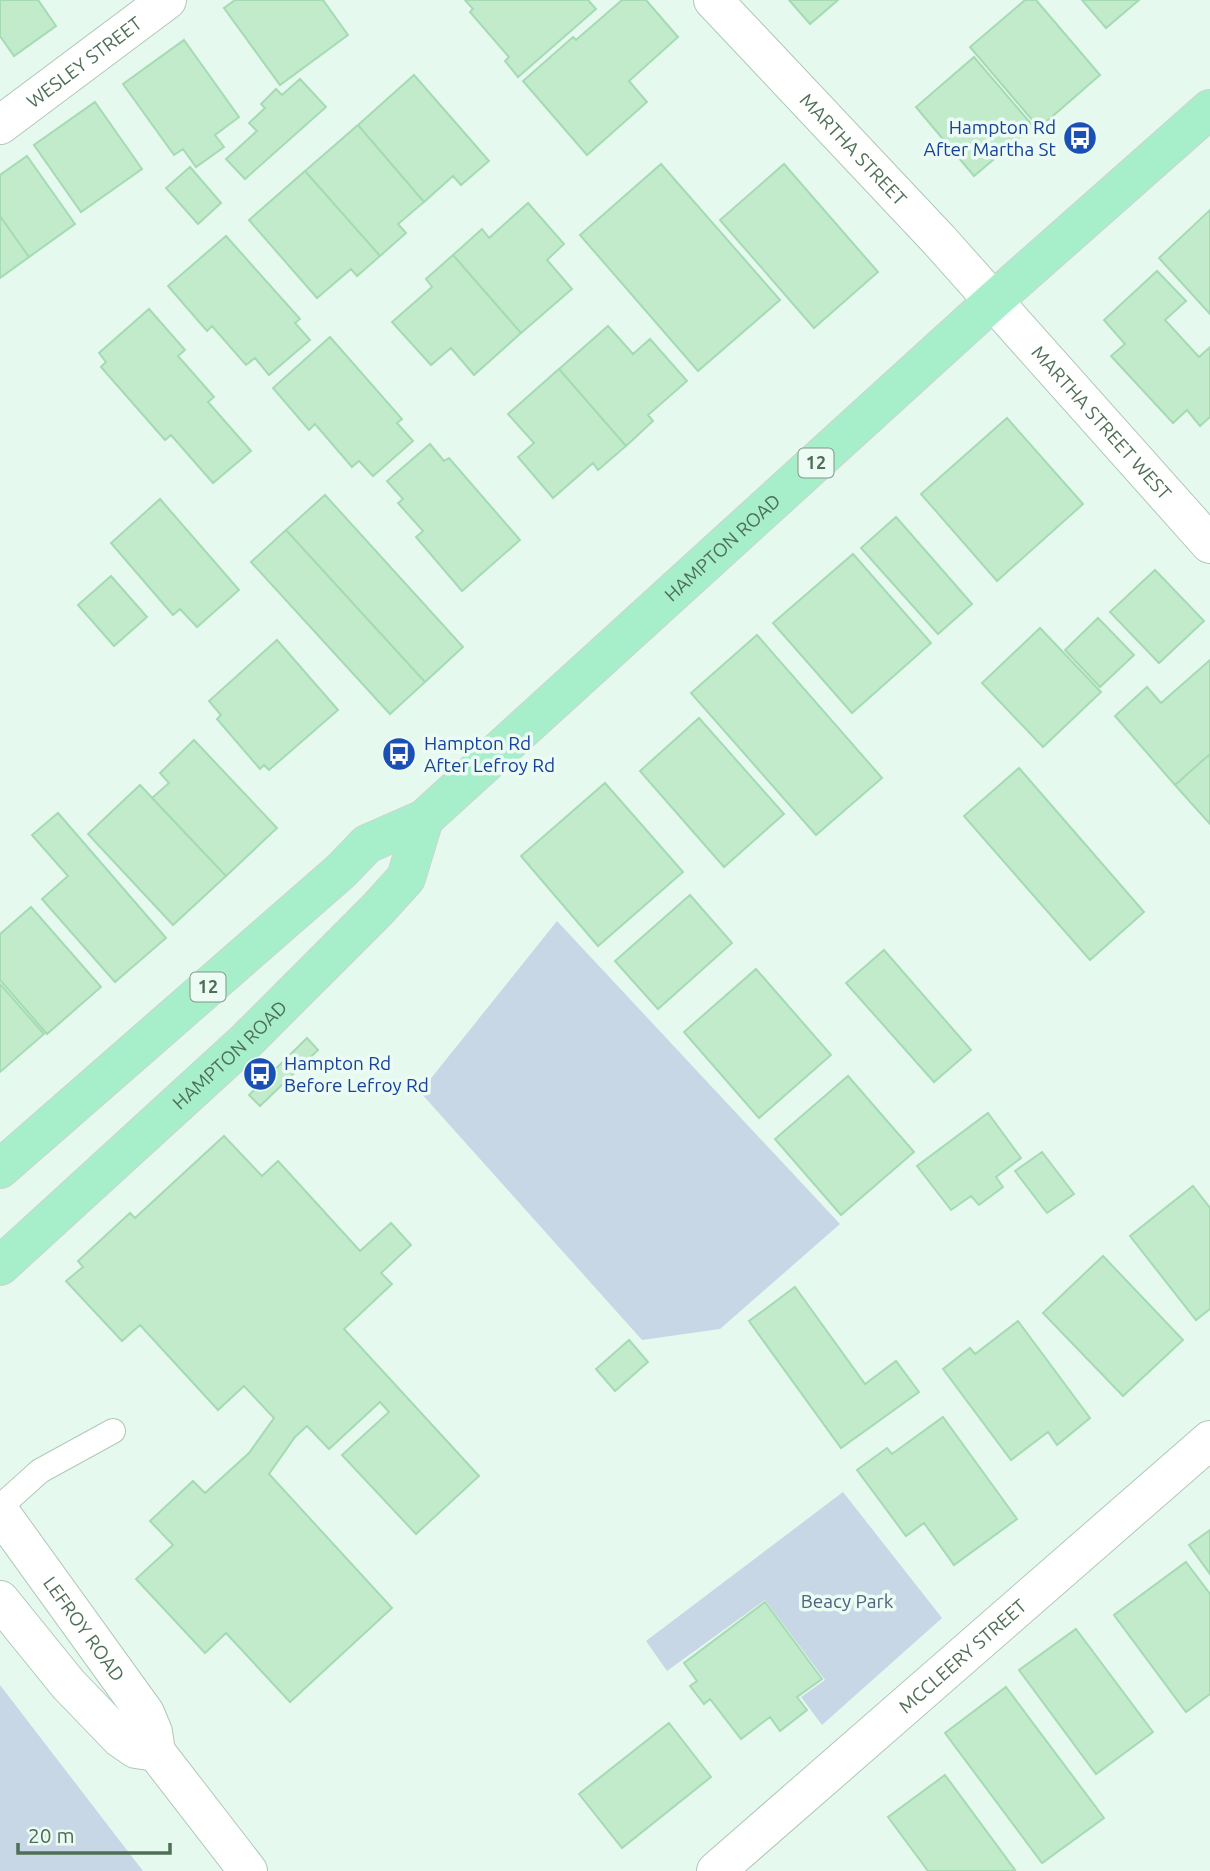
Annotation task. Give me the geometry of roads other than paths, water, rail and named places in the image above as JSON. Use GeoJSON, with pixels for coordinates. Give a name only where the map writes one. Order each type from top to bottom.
{"type":"FeatureCollection","features":[{"type":"Feature","properties":{"kind":"main road","name":"HAMPTON ROAD"},"geometry":{"type":"LineString","coordinates":[[0,1169],[341,871],[367,844],[424,819],[993,300],[1210,109]]}},
{"type":"Feature","properties":{"kind":"main road","name":"HAMPTON ROAD"},"geometry":{"type":"LineString","coordinates":[[0,1266],[246,1041],[377,910],[406,878],[424,819]]}},
{"type":"Feature","properties":{"kind":"street","name":"WESLEY STREET"},"geometry":{"type":"LineString","coordinates":[[0,125],[167,0]]}},
{"type":"Feature","properties":{"kind":"street","name":"MARTHA STREET"},"geometry":{"type":"LineString","coordinates":[[713,0],[993,300]]}},
{"type":"Feature","properties":{"kind":"street","name":"MARTHA STREET WEST"},"geometry":{"type":"LineString","coordinates":[[993,300],[1210,544]]}},
{"type":"Feature","properties":{"kind":"street","name":"MCCLEERY STREET"},"geometry":{"type":"LineString","coordinates":[[716,1871],[1210,1440]]}},
{"type":"Feature","properties":{"kind":"street","name":"LEFROY ROAD"},"geometry":{"type":"LineString","coordinates":[[0,1509],[145,1713],[153,1732],[156,1752],[248,1871]]}},
{"type":"Feature","properties":{"kind":"street"},"geometry":{"type":"LineString","coordinates":[[0,1600],[68,1684],[120,1738],[136,1749],[156,1752]]}},
{"type":"Feature","properties":{"kind":"lane"},"geometry":{"type":"LineString","coordinates":[[0,1509],[40,1471],[113,1432]]}},
{"type":"Feature","properties":{"kind":"place","name":"Hampton Rd After Martha St"},"geometry":{"type":"Point","coordinates":[1080,138]}},
{"type":"Feature","properties":{"kind":"place","name":"Hampton Rd After Lefroy Rd"},"geometry":{"type":"Point","coordinates":[399,754]}},
{"type":"Feature","properties":{"kind":"place","name":"Hampton Rd Before Lefroy Rd"},"geometry":{"type":"Point","coordinates":[260,1074]}},
{"type":"Feature","properties":{"kind":"park label","name":"Beacy Park"},"geometry":{"type":"Point","coordinates":[847,1601]}}]}
